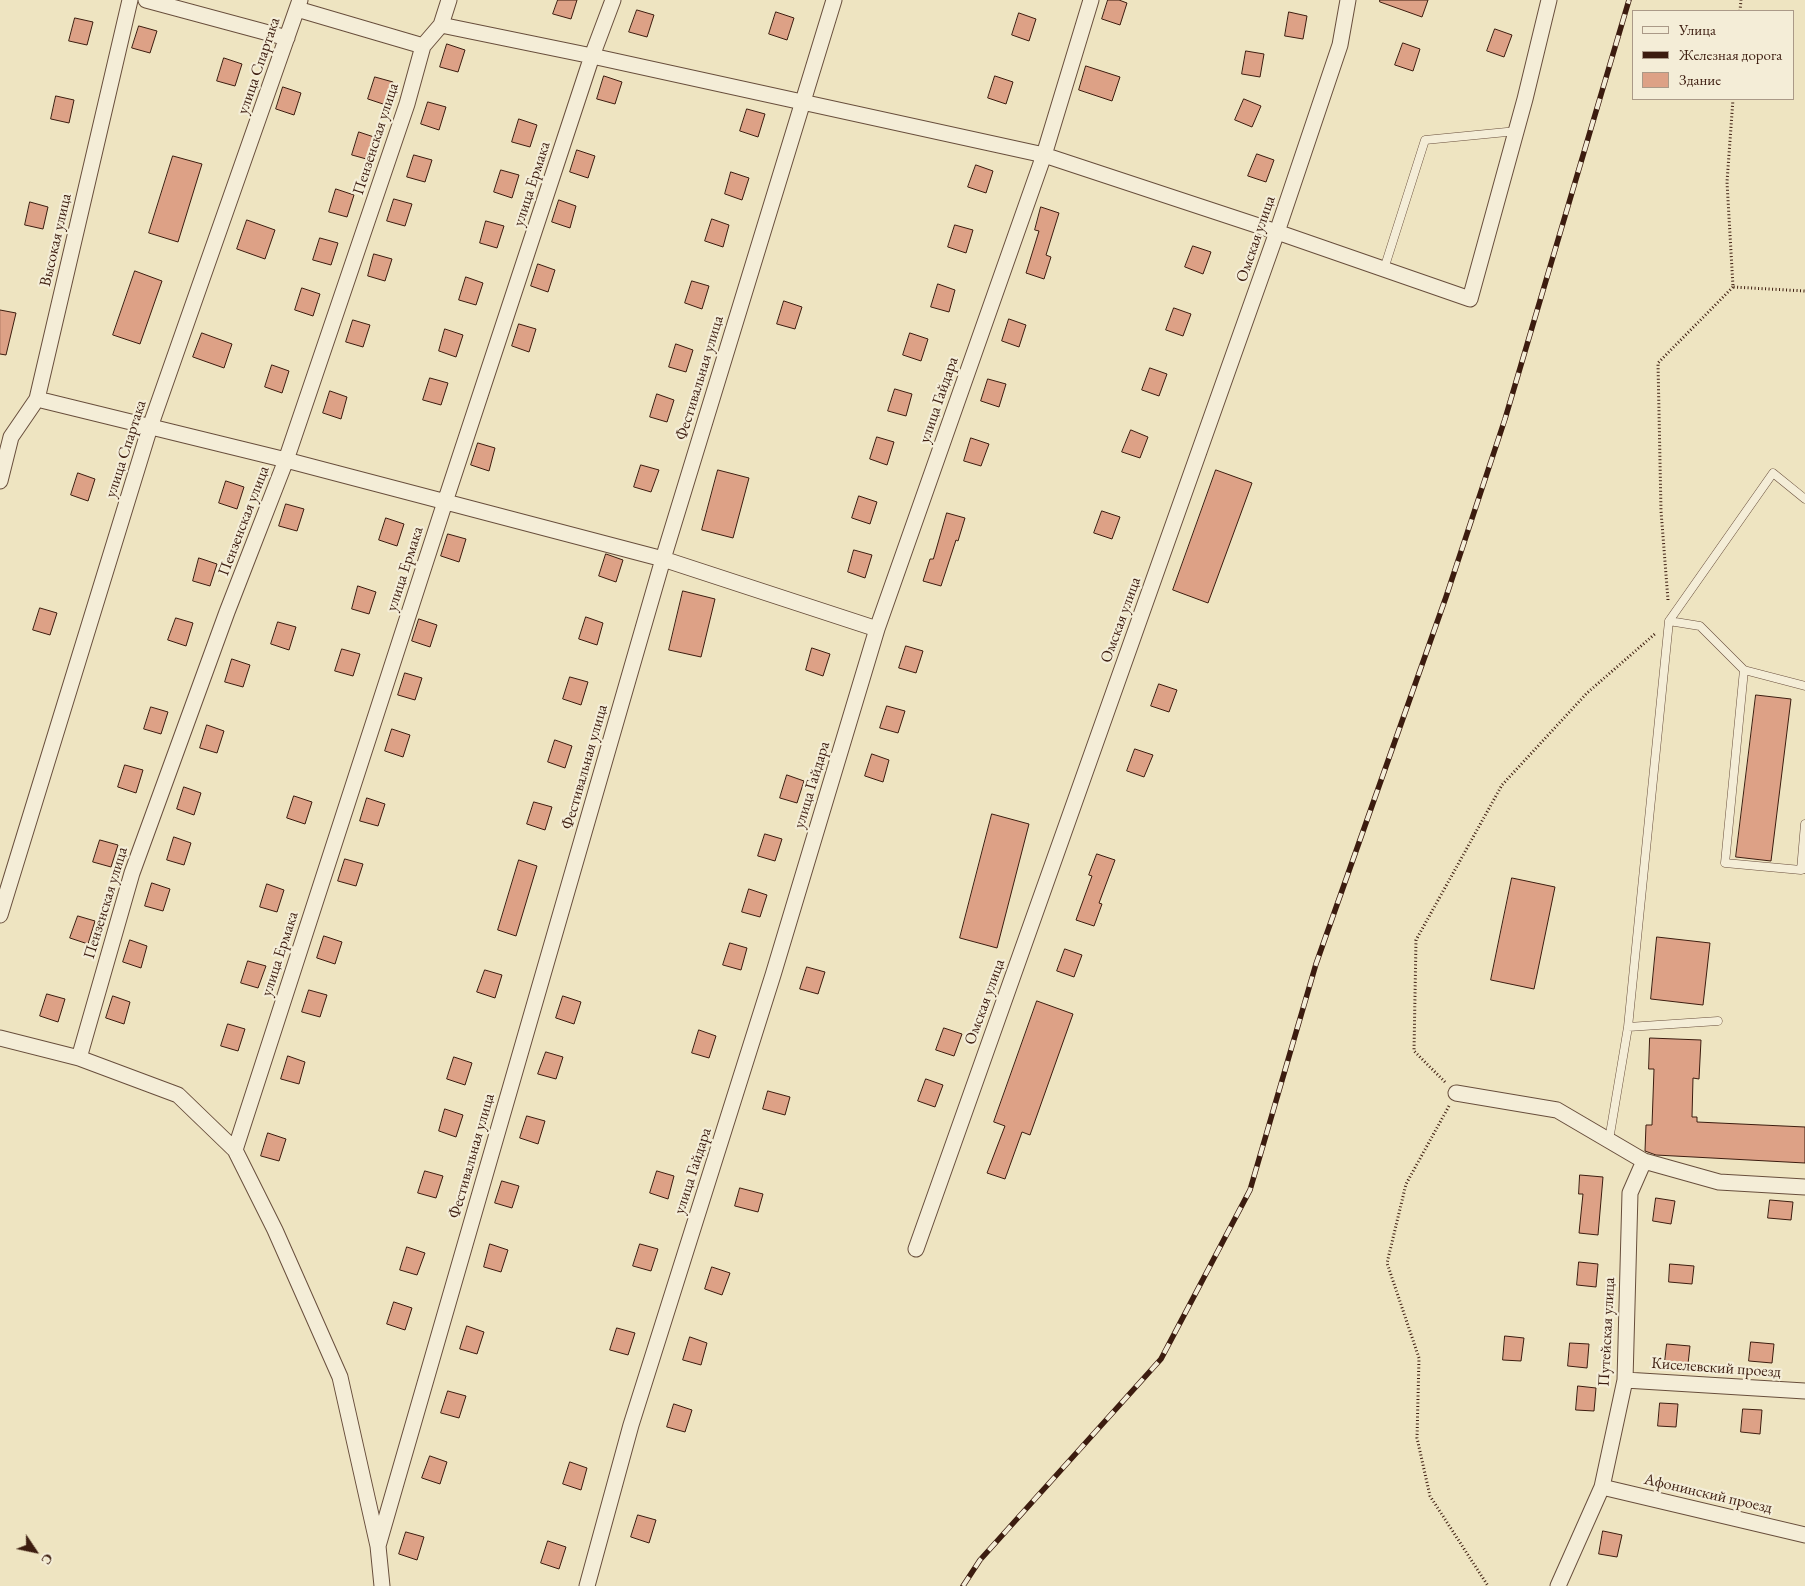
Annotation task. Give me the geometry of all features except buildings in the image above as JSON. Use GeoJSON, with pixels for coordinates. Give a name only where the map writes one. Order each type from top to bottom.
{"type":"FeatureCollection","features":[{"type":"Feature","properties":{"kind":"street","name":"Высокая улица"},"geometry":{"type":"LineString","coordinates":[[0,481],[11,437],[37,399],[130,0]]}},
{"type":"Feature","properties":{"kind":"street"},"geometry":{"type":"LineString","coordinates":[[146,0],[287,38]]}},
{"type":"Feature","properties":{"kind":"street","name":"Пензенская улица"},"geometry":{"type":"LineString","coordinates":[[79,1058],[132,873],[286,460],[407,104],[423,46],[441,25],[449,0]]}},
{"type":"Feature","properties":{"kind":"street","name":"улица Ермака"},"geometry":{"type":"LineString","coordinates":[[235,1150],[445,502],[592,56],[613,0]]}},
{"type":"Feature","properties":{"kind":"street","name":"Фестивальная улица"},"geometry":{"type":"LineString","coordinates":[[378,1546],[664,559],[834,0]]}},
{"type":"Feature","properties":{"kind":"street","name":"улица Гайдара"},"geometry":{"type":"LineString","coordinates":[[587,1586],[631,1425],[773,975],[877,629],[1044,155],[1091,0]]}},
{"type":"Feature","properties":{"kind":"street","name":"Омская улица"},"geometry":{"type":"LineString","coordinates":[[916,1249],[1277,232],[1340,45],[1348,0]]}},
{"type":"Feature","properties":{"kind":"street"},"geometry":{"type":"LineString","coordinates":[[441,25],[592,56],[1044,155],[1277,232],[1470,299],[1517,131],[1549,0]]}},
{"type":"Feature","properties":{"kind":"street"},"geometry":{"type":"LineString","coordinates":[[299,5],[423,46]]}},
{"type":"Feature","properties":{"kind":"street","name":"улица Спартака"},"geometry":{"type":"LineString","coordinates":[[0,914],[150,427],[299,5]]}},
{"type":"Feature","properties":{"kind":"street"},"geometry":{"type":"LineString","coordinates":[[37,399],[286,460],[664,559],[877,629]]}},
{"type":"Feature","properties":{"kind":"street"},"geometry":{"type":"LineString","coordinates":[[0,1038],[79,1058],[178,1095],[235,1150],[275,1230],[340,1377],[378,1546],[382,1586]]}},
{"type":"Feature","properties":{"kind":"street"},"geometry":{"type":"LineString","coordinates":[[1456,1093],[1557,1110],[1644,1161],[1719,1182],[1805,1187]]}},
{"type":"Feature","properties":{"kind":"street","name":"Путейская улица"},"geometry":{"type":"LineString","coordinates":[[1558,1586],[1602,1487],[1624,1380],[1630,1193],[1644,1161]]}},
{"type":"Feature","properties":{"kind":"street","name":"Киселевский проезд"},"geometry":{"type":"LineString","coordinates":[[1624,1380],[1805,1391]]}},
{"type":"Feature","properties":{"kind":"street","name":"Афонинский проезд"},"geometry":{"type":"LineString","coordinates":[[1602,1487],[1805,1535]]}},
{"type":"Feature","properties":{"kind":"lane"},"geometry":{"type":"LineString","coordinates":[[1384,269],[1425,140],[1517,131]]}},
{"type":"Feature","properties":{"kind":"lane"},"geometry":{"type":"LineString","coordinates":[[1609,1140],[1628,1026],[1669,621],[1773,473],[1805,500]]}},
{"type":"Feature","properties":{"kind":"lane"},"geometry":{"type":"LineString","coordinates":[[1669,621],[1700,626],[1744,670],[1805,686]]}},
{"type":"Feature","properties":{"kind":"lane"},"geometry":{"type":"LineString","coordinates":[[1744,670],[1725,862],[1803,870],[1805,824]]}},
{"type":"Feature","properties":{"kind":"lane"},"geometry":{"type":"LineString","coordinates":[[1628,1026],[1718,1021]]}},
{"type":"Feature","properties":{"kind":"path"},"geometry":{"type":"LineString","coordinates":[[1488,1586],[1430,1496],[1417,1438],[1420,1358],[1387,1264],[1406,1184],[1456,1093],[1414,1051],[1416,940],[1502,785],[1588,693],[1669,621],[1661,510],[1658,363],[1733,287],[1727,182],[1733,100]]}},
{"type":"Feature","properties":{"kind":"path"},"geometry":{"type":"LineString","coordinates":[[1733,287],[1805,291]]}},
{"type":"Feature","properties":{"kind":"railway"},"geometry":{"type":"LineString","coordinates":[[963,1586],[980,1560],[1161,1359],[1250,1190],[1316,964],[1446,597],[1505,419],[1629,0]]}}]}
